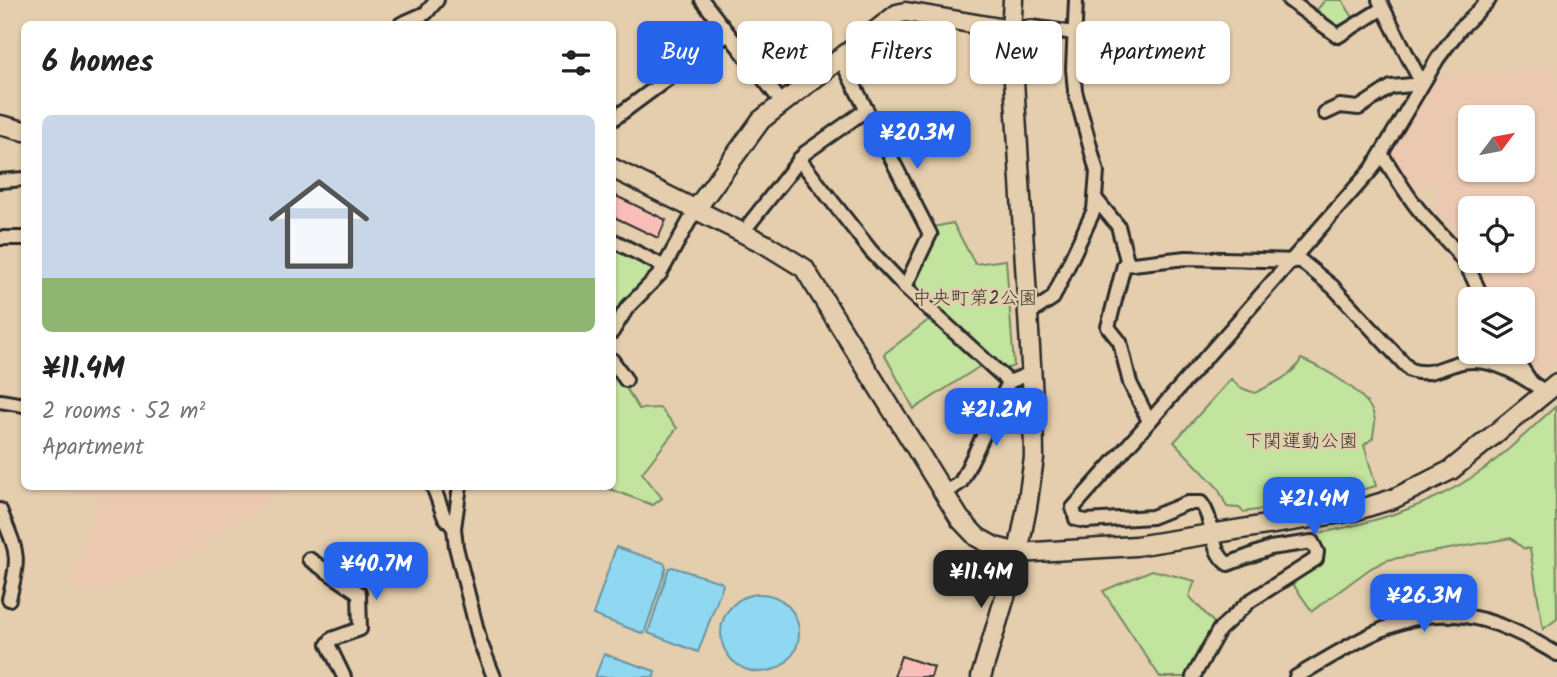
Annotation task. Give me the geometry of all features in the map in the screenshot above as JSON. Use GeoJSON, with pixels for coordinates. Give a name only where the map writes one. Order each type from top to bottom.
{"type":"FeatureCollection","features":[{"type":"Feature","properties":{"kind":"street"},"geometry":{"type":"LineString","coordinates":[[408,21],[426,13],[437,0]]}},
{"type":"Feature","properties":{"kind":"street"},"geometry":{"type":"LineString","coordinates":[[702,0],[776,95]]}},
{"type":"Feature","properties":{"kind":"street"},"geometry":{"type":"LineString","coordinates":[[1012,21],[1013,0]]}},
{"type":"Feature","properties":{"kind":"street"},"geometry":{"type":"LineString","coordinates":[[1027,316],[1053,298],[1094,209],[1095,162],[1075,91],[1076,0]]}},
{"type":"Feature","properties":{"kind":"street"},"geometry":{"type":"LineString","coordinates":[[1289,0],[1338,36],[1381,4],[1422,84]]}},
{"type":"Feature","properties":{"kind":"street"},"geometry":{"type":"LineString","coordinates":[[1193,677],[1219,630],[1250,600],[1316,559],[1317,552],[1312,542],[1270,548],[1228,564],[1216,552],[1214,534],[1204,507],[1193,502],[1153,517],[1086,521],[1076,519],[1073,508],[1293,260],[1382,155],[1422,84],[1459,30],[1489,0]]}},
{"type":"Feature","properties":{"kind":"street"},"geometry":{"type":"LineString","coordinates":[[616,325],[626,308],[660,274],[696,209],[761,120],[907,6],[972,21]]}},
{"type":"Feature","properties":{"kind":"street"},"geometry":{"type":"LineString","coordinates":[[1062,31],[1074,33]]}},
{"type":"Feature","properties":{"kind":"street"},"geometry":{"type":"LineString","coordinates":[[616,117],[728,34]]}},
{"type":"Feature","properties":{"kind":"street"},"geometry":{"type":"LineString","coordinates":[[840,58],[930,234],[905,287]]}},
{"type":"Feature","properties":{"kind":"street"},"geometry":{"type":"LineString","coordinates":[[981,677],[1018,553],[1034,458],[1014,84]]}},
{"type":"Feature","properties":{"kind":"street"},"geometry":{"type":"LineString","coordinates":[[1325,113],[1340,106],[1359,108],[1391,87],[1422,84]]}},
{"type":"Feature","properties":{"kind":"street"},"geometry":{"type":"LineString","coordinates":[[750,223],[799,159],[866,110]]}},
{"type":"Feature","properties":{"kind":"street"},"geometry":{"type":"LineString","coordinates":[[0,125],[21,130]]}},
{"type":"Feature","properties":{"kind":"street"},"geometry":{"type":"LineString","coordinates":[[1382,155],[1420,212],[1455,247],[1473,273],[1478,287]]}},
{"type":"Feature","properties":{"kind":"street"},"geometry":{"type":"LineString","coordinates":[[799,159],[871,251],[905,287],[1009,382]]}},
{"type":"Feature","properties":{"kind":"street"},"geometry":{"type":"LineString","coordinates":[[616,170],[793,260],[812,276],[960,519],[977,537],[995,547],[1018,553],[1136,546],[1354,511],[1393,499],[1466,460],[1552,388]]}},
{"type":"Feature","properties":{"kind":"street"},"geometry":{"type":"LineString","coordinates":[[0,181],[21,179]]}},
{"type":"Feature","properties":{"kind":"street"},"geometry":{"type":"LineString","coordinates":[[1095,198],[1118,226],[1128,264]]}},
{"type":"Feature","properties":{"kind":"street"},"geometry":{"type":"LineString","coordinates":[[0,238],[21,238]]}},
{"type":"Feature","properties":{"kind":"street"},"geometry":{"type":"LineString","coordinates":[[616,242],[663,265]]}},
{"type":"Feature","properties":{"kind":"street"},"geometry":{"type":"LineString","coordinates":[[1149,421],[1130,383],[1120,342],[1108,327],[1124,265],[1186,258],[1301,261],[1333,288],[1410,370],[1421,374],[1480,360],[1492,361],[1531,382],[1552,388]]}},
{"type":"Feature","properties":{"kind":"street"},"geometry":{"type":"LineString","coordinates":[[1519,364],[1531,382]]}},
{"type":"Feature","properties":{"kind":"street"},"geometry":{"type":"LineString","coordinates":[[616,366],[626,380]]}},
{"type":"Feature","properties":{"kind":"street"},"geometry":{"type":"LineString","coordinates":[[944,494],[961,482],[1009,382],[1031,373]]}},
{"type":"Feature","properties":{"kind":"street"},"geometry":{"type":"LineString","coordinates":[[0,401],[21,404]]}},
{"type":"Feature","properties":{"kind":"street"},"geometry":{"type":"LineString","coordinates":[[434,490],[444,516],[454,528]]}},
{"type":"Feature","properties":{"kind":"street"},"geometry":{"type":"LineString","coordinates":[[459,490],[454,528],[481,642],[494,677]]}},
{"type":"Feature","properties":{"kind":"street"},"geometry":{"type":"LineString","coordinates":[[0,510],[16,551],[18,565],[9,598]]}},
{"type":"Feature","properties":{"kind":"street"},"geometry":{"type":"LineString","coordinates":[[309,558],[359,593],[360,629],[332,639],[328,644],[344,677]]}},
{"type":"Feature","properties":{"kind":"street"},"geometry":{"type":"LineString","coordinates":[[1296,677],[1380,628],[1446,613],[1489,621],[1557,654]]}},
{"type":"Feature","properties":{"kind":"shaded area"},"geometry":{"type":"Polygon","coordinates":[[[1557,64],[1557,361],[1540,375],[1528,371],[1524,364],[1535,364],[1535,287],[1487,287],[1482,273],[1535,273],[1535,196],[1458,196],[1458,242],[1444,227],[1432,181],[1423,184],[1424,189],[1413,193],[1389,154],[1433,75],[1546,69],[1557,64]]]}},
{"type":"Feature","properties":{"kind":"shaded area"},"geometry":{"type":"Polygon","coordinates":[[[70,490],[286,490],[195,551],[134,582],[127,576],[104,592],[73,589],[69,586],[97,498],[70,490]]]}},
{"type":"Feature","properties":{"kind":"green space"},"geometry":{"type":"Polygon","coordinates":[[[1325,0],[1342,0],[1354,19],[1342,26],[1333,24],[1316,11],[1325,0]]]}},
{"type":"Feature","properties":{"kind":"green space","name":"中央町第2公園"},"geometry":{"type":"Polygon","coordinates":[[[953,223],[975,264],[1006,260],[1014,366],[1005,369],[918,292],[916,277],[939,234],[934,227],[953,223]]]}},
{"type":"Feature","properties":{"kind":"green space"},"geometry":{"type":"Polygon","coordinates":[[[616,248],[655,267],[656,272],[616,319],[616,248]]]}},
{"type":"Feature","properties":{"kind":"green space"},"geometry":{"type":"Polygon","coordinates":[[[930,319],[982,365],[914,409],[884,354],[930,319]]]}},
{"type":"Feature","properties":{"kind":"green space","name":"下関運動公園"},"geometry":{"type":"Polygon","coordinates":[[[1301,359],[1345,383],[1366,401],[1372,411],[1375,421],[1373,438],[1364,445],[1376,486],[1321,500],[1244,512],[1239,508],[1227,507],[1218,488],[1174,442],[1231,379],[1241,388],[1255,393],[1293,371],[1301,359]]]}},
{"type":"Feature","properties":{"kind":"green space"},"geometry":{"type":"Polygon","coordinates":[[[616,372],[639,409],[660,408],[677,428],[642,473],[662,498],[653,505],[612,490],[616,490],[616,372]]]}},
{"type":"Feature","properties":{"kind":"green space"},"geometry":{"type":"Polygon","coordinates":[[[1555,407],[1557,619],[1543,629],[1530,549],[1523,548],[1511,538],[1387,560],[1371,568],[1312,611],[1292,583],[1318,566],[1321,559],[1315,534],[1379,519],[1420,505],[1459,486],[1487,467],[1555,407]]]}},
{"type":"Feature","properties":{"kind":"green space"},"geometry":{"type":"Polygon","coordinates":[[[1152,570],[1195,581],[1189,596],[1216,625],[1189,677],[1160,677],[1103,591],[1152,570]]]}},
{"type":"Feature","properties":{"kind":"water"},"geometry":{"type":"Polygon","coordinates":[[[616,547],[664,563],[666,568],[644,634],[593,615],[616,547]]]}},
{"type":"Feature","properties":{"kind":"water"},"geometry":{"type":"Polygon","coordinates":[[[669,568],[721,582],[723,585],[698,652],[648,633],[669,568]]]}},
{"type":"Feature","properties":{"kind":"water"},"geometry":{"type":"Polygon","coordinates":[[[760,594],[775,597],[792,611],[799,633],[796,648],[782,665],[760,672],[745,669],[728,655],[721,633],[724,618],[738,601],[760,594]]]}},
{"type":"Feature","properties":{"kind":"water"},"geometry":{"type":"Polygon","coordinates":[[[604,654],[655,671],[654,677],[595,677],[604,654]]]}},
{"type":"Feature","properties":{"kind":"building"},"geometry":{"type":"Polygon","coordinates":[[[616,196],[666,220],[658,238],[616,218],[616,196]]]}},
{"type":"Feature","properties":{"kind":"building"},"geometry":{"type":"Polygon","coordinates":[[[901,656],[934,667],[931,677],[894,677],[901,656]]]}}]}
